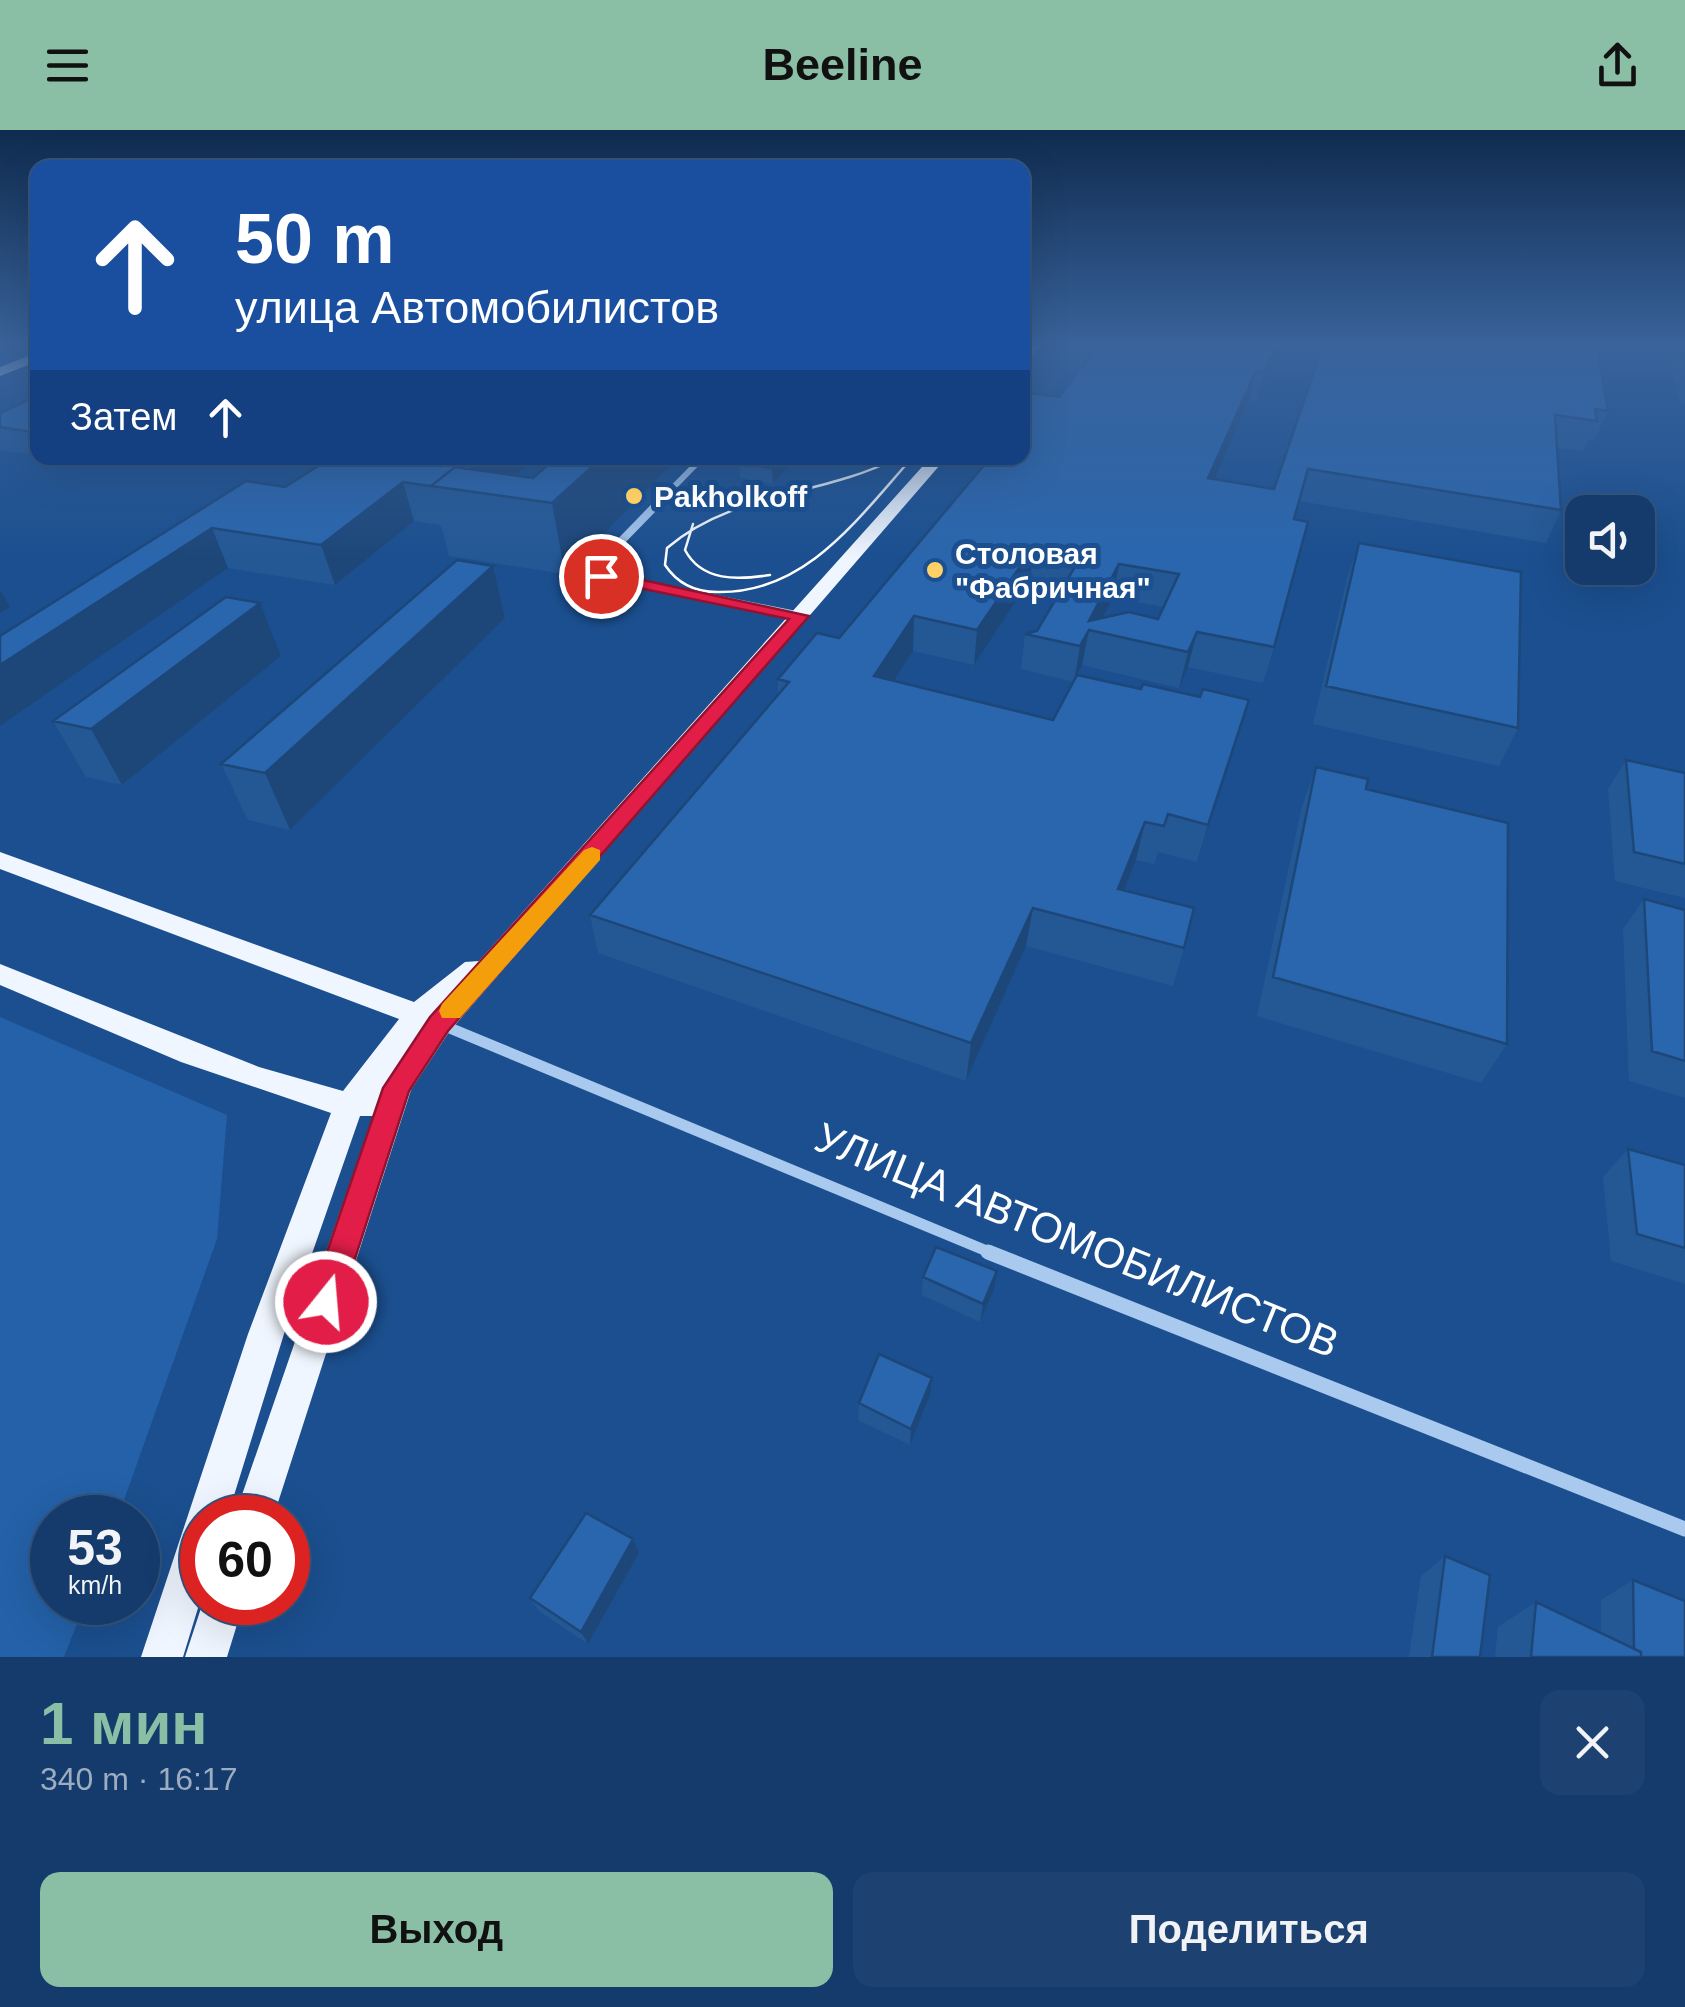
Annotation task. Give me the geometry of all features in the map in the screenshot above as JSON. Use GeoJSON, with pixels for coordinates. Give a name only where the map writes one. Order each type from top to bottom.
{"type":"FeatureCollection","features":[{"type":"Feature","properties":{"kind":"main road"},"geometry":{"type":"LineString","coordinates":[[214,1495],[266,1334],[350,1106],[428,1020],[516,941],[932,465]]}},
{"type":"Feature","properties":{"kind":"main road","name":"УЛИЦА АВТОМОБИЛИСТОВ"},"geometry":{"type":"LineString","coordinates":[[0,860],[428,1020]]}},
{"type":"Feature","properties":{"kind":"main road"},"geometry":{"type":"LineString","coordinates":[[0,974],[312,1100],[369,1105],[397,1088]]}},
{"type":"Feature","properties":{"kind":"main road"},"geometry":{"type":"LineString","coordinates":[[261,1495],[397,1088],[428,1020]]}},
{"type":"Feature","properties":{"kind":"main road"},"geometry":{"type":"LineString","coordinates":[[162,1657],[180,1601]]}},
{"type":"Feature","properties":{"kind":"main road"},"geometry":{"type":"LineString","coordinates":[[206,1657],[216,1625]]}},
{"type":"Feature","properties":{"kind":"street"},"geometry":{"type":"LineString","coordinates":[[695,465],[595,568],[601,576],[801,616]]}},
{"type":"Feature","properties":{"kind":"street","name":"УЛИЦА АВТОМОБИЛИСТОВ"},"geometry":{"type":"LineString","coordinates":[[428,1020],[840,1192],[1685,1529]]}},
{"type":"Feature","properties":{"kind":"shaded area"},"geometry":{"type":"Polygon","coordinates":[[[0,1017],[227,1115],[217,1239],[126,1495],[30,1495],[30,1625],[76,1625],[64,1657],[0,1657],[0,1017]]]}},
{"type":"Feature","properties":{"kind":"building"},"geometry":{"type":"Polygon","coordinates":[[[0,416],[30,416],[30,432],[0,427],[0,416]]]}},
{"type":"Feature","properties":{"kind":"building"},"geometry":{"type":"Polygon","coordinates":[[[1030,416],[1236,416],[1208,478],[1274,489],[1299,416],[1555,416],[1561,510],[1308,469],[1294,519],[1308,522],[1274,647],[1197,632],[1188,652],[1089,630],[1080,646],[1025,634],[1037,631],[1082,555],[1034,546],[977,630],[914,616],[874,676],[1053,720],[1077,675],[1141,689],[1143,684],[1200,697],[1203,689],[1249,700],[1208,825],[1168,814],[1164,826],[1145,822],[1118,889],[1194,908],[1184,948],[1033,908],[971,1043],[590,915],[789,682],[778,679],[817,633],[839,638],[984,465],[1030,465],[1030,416]],[[1119,564],[1089,621],[1129,612],[1158,619],[1179,574],[1119,564]]]}},
{"type":"Feature","properties":{"kind":"building"},"geometry":{"type":"Polygon","coordinates":[[[1564,416],[1596,416],[1597,421],[1564,416]]]}},
{"type":"Feature","properties":{"kind":"building"},"geometry":{"type":"Polygon","coordinates":[[[320,465],[474,465],[469,469],[455,467],[431,486],[403,482],[321,545],[212,528],[0,665],[0,636],[246,481],[285,487],[320,465]]]}},
{"type":"Feature","properties":{"kind":"building"},"geometry":{"type":"Polygon","coordinates":[[[548,465],[594,465],[552,503],[431,486],[455,467],[533,478],[548,465]]]}},
{"type":"Feature","properties":{"kind":"building"},"geometry":{"type":"Polygon","coordinates":[[[1359,543],[1521,572],[1518,728],[1326,686],[1359,543]]]}},
{"type":"Feature","properties":{"kind":"building"},"geometry":{"type":"Polygon","coordinates":[[[457,560],[493,566],[265,773],[221,764],[457,560]]]}},
{"type":"Feature","properties":{"kind":"building"},"geometry":{"type":"Polygon","coordinates":[[[226,597],[260,603],[91,729],[53,721],[226,597]]]}},
{"type":"Feature","properties":{"kind":"building"},"geometry":{"type":"Polygon","coordinates":[[[1626,760],[1685,773],[1685,864],[1634,852],[1626,760]]]}},
{"type":"Feature","properties":{"kind":"building"},"geometry":{"type":"Polygon","coordinates":[[[1316,767],[1368,779],[1366,789],[1508,823],[1507,1044],[1273,977],[1316,767]]]}},
{"type":"Feature","properties":{"kind":"building"},"geometry":{"type":"Polygon","coordinates":[[[1644,899],[1685,910],[1685,1061],[1652,1051],[1644,899]]]}},
{"type":"Feature","properties":{"kind":"building"},"geometry":{"type":"Polygon","coordinates":[[[1628,1149],[1685,1165],[1685,1248],[1637,1234],[1628,1149]]]}},
{"type":"Feature","properties":{"kind":"building"},"geometry":{"type":"Polygon","coordinates":[[[936,1247],[997,1271],[983,1304],[923,1277],[936,1247]]]}},
{"type":"Feature","properties":{"kind":"building"},"geometry":{"type":"Polygon","coordinates":[[[879,1354],[932,1378],[911,1429],[859,1403],[879,1354]]]}},
{"type":"Feature","properties":{"kind":"building"},"geometry":{"type":"Polygon","coordinates":[[[586,1513],[633,1539],[581,1632],[530,1598],[586,1513]]]}},
{"type":"Feature","properties":{"kind":"building"},"geometry":{"type":"Polygon","coordinates":[[[1445,1556],[1490,1575],[1480,1657],[1432,1657],[1445,1556]]]}},
{"type":"Feature","properties":{"kind":"building"},"geometry":{"type":"Polygon","coordinates":[[[1633,1580],[1685,1601],[1685,1657],[1641,1657],[1641,1652],[1634,1649],[1633,1580]]]}},
{"type":"Feature","properties":{"kind":"building"},"geometry":{"type":"Polygon","coordinates":[[[1536,1602],[1641,1652],[1641,1657],[1531,1657],[1536,1602]]]}},
{"type":"Feature","properties":{"kind":"tram line"},"geometry":{"type":"LineString","coordinates":[[691,530],[749,505],[881,465]]}},
{"type":"Feature","properties":{"kind":"tram line"},"geometry":{"type":"LineString","coordinates":[[691,530],[667,548],[665,565],[670,571],[681,581],[709,592],[749,589],[804,566],[828,548],[906,465]]}},
{"type":"Feature","properties":{"kind":"tram line"},"geometry":{"type":"LineString","coordinates":[[691,530],[693,524]]}},
{"type":"Feature","properties":{"kind":"tram line"},"geometry":{"type":"LineString","coordinates":[[691,530],[685,550],[701,568],[734,578],[770,575]]}},
{"type":"Feature","properties":{"kind":"slow traffic"},"geometry":{"type":"LineString","coordinates":[[451,1011],[592,855]]}},
{"type":"Feature","properties":{"kind":"place","name":"Pakholkoff"},"geometry":{"type":"Point","coordinates":[634,496]}},
{"type":"Feature","properties":{"kind":"place","name":"Столовая \"Фабричная\""},"geometry":{"type":"Point","coordinates":[935,570]}},
{"type":"Feature","properties":{"kind":"route"},"geometry":{"type":"LineString","coordinates":[[326,1302],[397,1088],[439,1024],[801,616],[601,576]]}}]}
